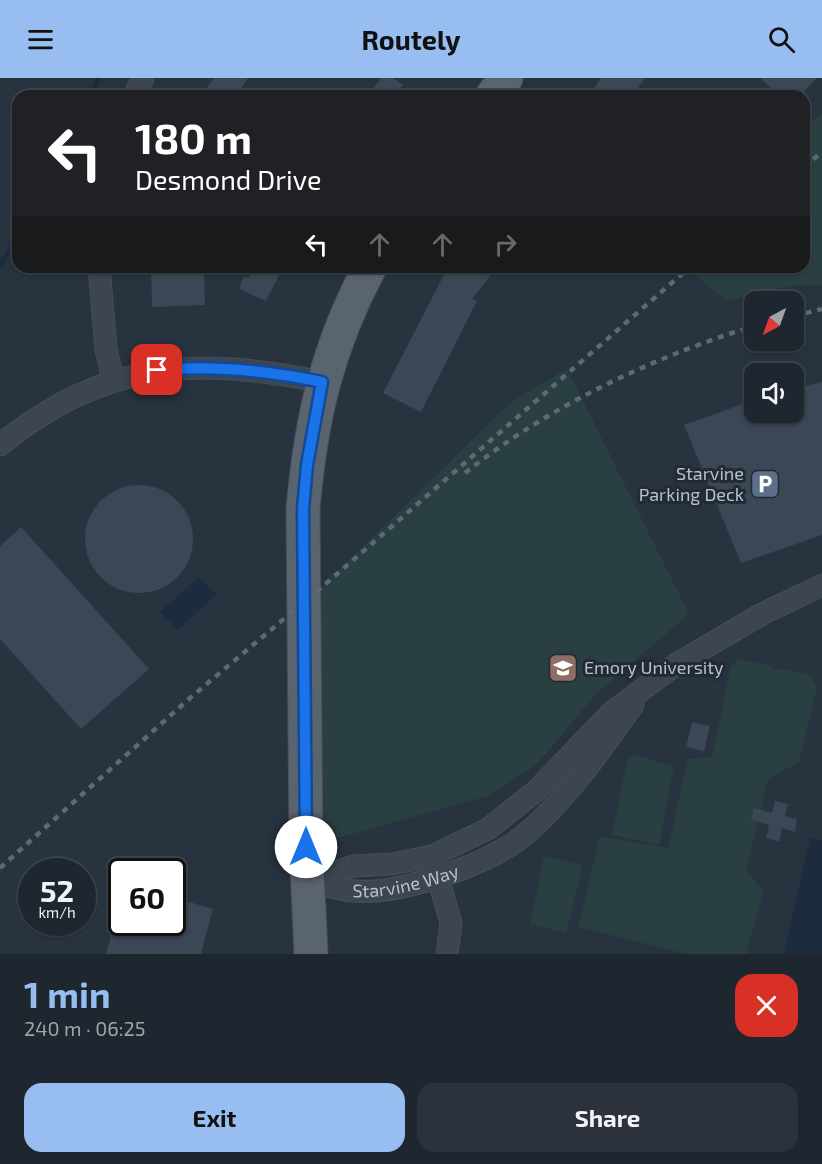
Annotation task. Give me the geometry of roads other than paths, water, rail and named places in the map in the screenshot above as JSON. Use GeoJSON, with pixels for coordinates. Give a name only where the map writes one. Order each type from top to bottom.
{"type":"FeatureCollection","features":[{"type":"Feature","properties":{"kind":"main road"},"geometry":{"type":"LineString","coordinates":[[497,90],[506,78]]}},
{"type":"Feature","properties":{"kind":"main road"},"geometry":{"type":"LineString","coordinates":[[311,954],[303,509],[307,465],[322,382],[345,318],[367,273]]}},
{"type":"Feature","properties":{"kind":"street"},"geometry":{"type":"LineString","coordinates":[[100,273],[106,350],[113,380]]}},
{"type":"Feature","properties":{"kind":"street"},"geometry":{"type":"LineString","coordinates":[[0,445],[60,403],[113,380],[143,372],[206,369],[296,376],[322,382]]}},
{"type":"Feature","properties":{"kind":"street","name":"Starvine Way"},"geometry":{"type":"LineString","coordinates":[[308,880],[354,866],[392,864],[432,856],[474,836],[508,815],[536,791],[611,713],[645,687],[705,646],[822,585]]}},
{"type":"Feature","properties":{"kind":"street","name":"Starvine Way"},"geometry":{"type":"LineString","coordinates":[[308,880],[356,891],[439,878],[499,853],[527,834],[592,763],[645,687]]}},
{"type":"Feature","properties":{"kind":"street"},"geometry":{"type":"LineString","coordinates":[[432,856],[451,923],[447,954]]}},
{"type":"Feature","properties":{"kind":"water"},"geometry":{"type":"Polygon","coordinates":[[[199,577],[216,594],[178,630],[160,612],[199,577]]]}},
{"type":"Feature","properties":{"kind":"water"},"geometry":{"type":"Polygon","coordinates":[[[810,838],[822,841],[822,954],[784,954],[810,838]]]}},
{"type":"Feature","properties":{"kind":"waterway"},"geometry":{"type":"LineString","coordinates":[[93,90],[99,78]]}},
{"type":"Feature","properties":{"kind":"waterway"},"geometry":{"type":"LineString","coordinates":[[0,265],[12,246]]}},
{"type":"Feature","properties":{"kind":"railway"},"geometry":{"type":"LineString","coordinates":[[810,162],[822,152]]}},
{"type":"Feature","properties":{"kind":"railway"},"geometry":{"type":"LineString","coordinates":[[0,868],[190,698],[329,581],[683,273]]}},
{"type":"Feature","properties":{"kind":"railway"},"geometry":{"type":"LineString","coordinates":[[804,314],[822,309]]}},
{"type":"Feature","properties":{"kind":"railway"},"geometry":{"type":"LineString","coordinates":[[465,473],[532,426],[603,386],[677,353],[744,329]]}},
{"type":"Feature","properties":{"kind":"place","name":"Starvine Parking Deck"},"geometry":{"type":"Point","coordinates":[765,484]}},
{"type":"Feature","properties":{"kind":"place","name":"Emory University"},"geometry":{"type":"Point","coordinates":[563,668]}}]}
